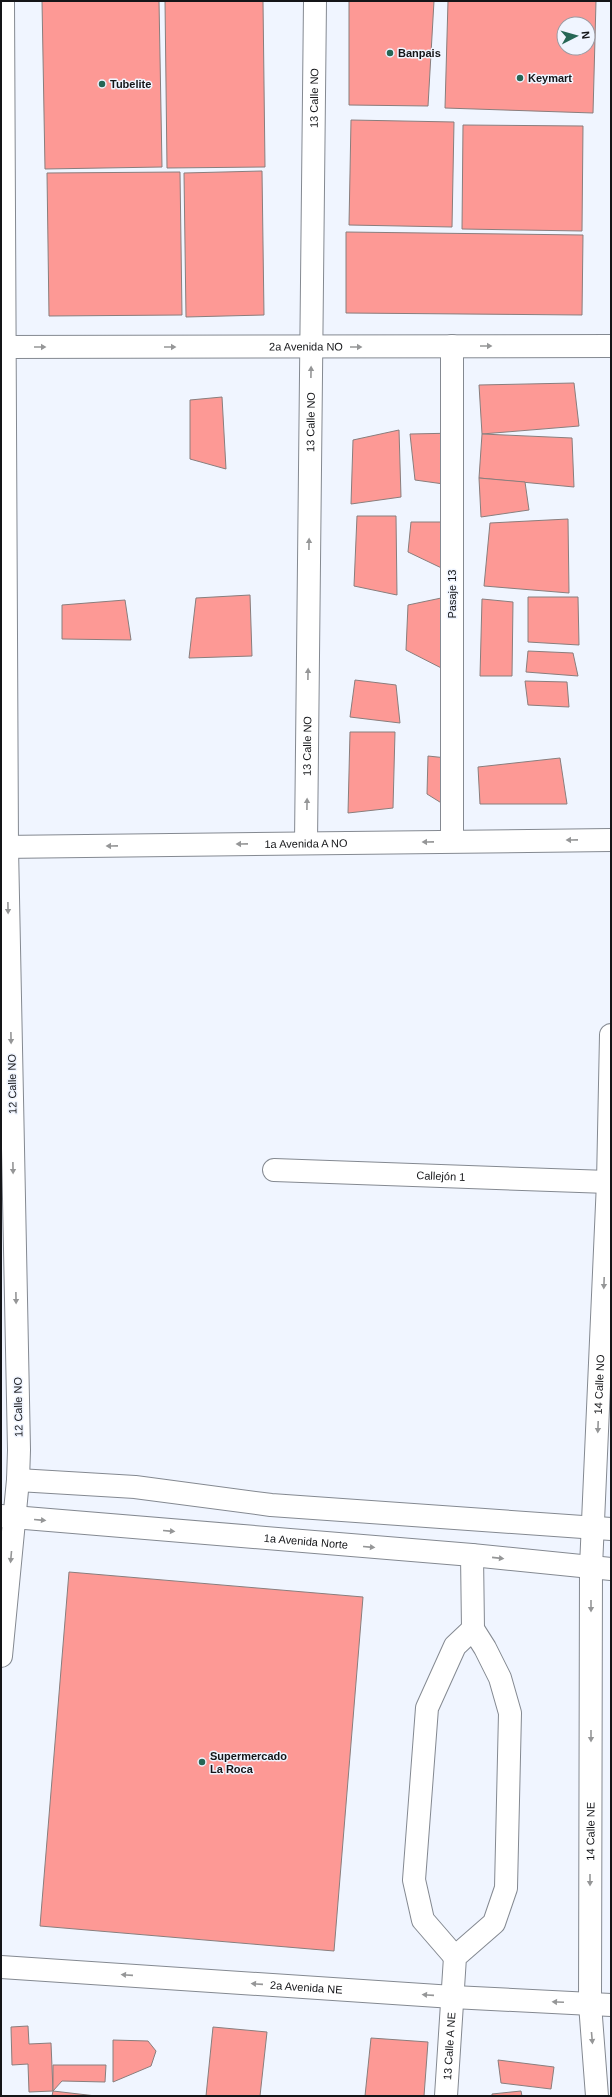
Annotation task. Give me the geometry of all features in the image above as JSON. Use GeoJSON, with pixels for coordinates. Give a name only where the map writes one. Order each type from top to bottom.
{"type":"FeatureCollection","features":[{"type":"Feature","properties":{"kind":"street","name":"12 Calle NO"},"geometry":{"type":"LineString","coordinates":[[1,1656],[8,1517],[18,1480],[10,1449],[4,847],[3,1]]}},
{"type":"Feature","properties":{"kind":"street","name":"13 Calle NO"},"geometry":{"type":"LineString","coordinates":[[306,843],[312,347],[314,1]]}},
{"type":"Feature","properties":{"kind":"street","name":"Pasaje 13"},"geometry":{"type":"LineString","coordinates":[[452,346],[452,841]]}},
{"type":"Feature","properties":{"kind":"street","name":"2a Avenida NO"},"geometry":{"type":"LineString","coordinates":[[3,347],[611,346]]}},
{"type":"Feature","properties":{"kind":"street","name":"1a Avenida A NO"},"geometry":{"type":"LineString","coordinates":[[4,847],[611,840]]}},
{"type":"Feature","properties":{"kind":"street","name":"14 Calle NO"},"geometry":{"type":"LineString","coordinates":[[601,1568],[611,1035]]}},
{"type":"Feature","properties":{"kind":"street","name":"Callejón 1"},"geometry":{"type":"LineString","coordinates":[[274,1170],[608,1182]]}},
{"type":"Feature","properties":{"kind":"street"},"geometry":{"type":"LineString","coordinates":[[18,1480],[135,1487],[271,1505],[602,1529]]}},
{"type":"Feature","properties":{"kind":"street","name":"1a Avenida Norte"},"geometry":{"type":"LineString","coordinates":[[8,1517],[601,1568]]}},
{"type":"Feature","properties":{"kind":"street"},"geometry":{"type":"LineString","coordinates":[[472,1556],[473,1629],[485,1648],[500,1678],[510,1713],[506,1888],[494,1923],[455,1957],[423,1920],[414,1880],[427,1708],[455,1646],[473,1629]]}},
{"type":"Feature","properties":{"kind":"street","name":"14 Calle NE"},"geometry":{"type":"LineString","coordinates":[[597,2096],[590,2004],[601,1568]]}},
{"type":"Feature","properties":{"kind":"street","name":"13 Calle A NE"},"geometry":{"type":"LineString","coordinates":[[446,2096],[455,1957]]}},
{"type":"Feature","properties":{"kind":"street","name":"2a Avenida NE"},"geometry":{"type":"LineString","coordinates":[[1,1967],[453,1997],[611,2005]]}},
{"type":"Feature","properties":{"kind":"building","name":"Tubelite"},"geometry":{"type":"Polygon","coordinates":[[[42,1],[159,1],[162,167],[45,169],[42,1]]]}},
{"type":"Feature","properties":{"kind":"building"},"geometry":{"type":"Polygon","coordinates":[[[165,1],[263,1],[265,167],[167,168],[165,1]]]}},
{"type":"Feature","properties":{"kind":"building","name":"Banpais"},"geometry":{"type":"Polygon","coordinates":[[[349,1],[434,1],[428,106],[349,105],[349,1]]]}},
{"type":"Feature","properties":{"kind":"building","name":"Keymart"},"geometry":{"type":"Polygon","coordinates":[[[448,1],[596,1],[596,16],[556,16],[556,56],[595,56],[593,113],[445,108],[448,1]]]}},
{"type":"Feature","properties":{"kind":"building"},"geometry":{"type":"Polygon","coordinates":[[[351,120],[454,122],[452,227],[349,225],[351,120]]]}},
{"type":"Feature","properties":{"kind":"building"},"geometry":{"type":"Polygon","coordinates":[[[463,125],[583,126],[582,231],[462,229],[463,125]]]}},
{"type":"Feature","properties":{"kind":"building"},"geometry":{"type":"Polygon","coordinates":[[[262,171],[264,315],[186,317],[184,173],[262,171]]]}},
{"type":"Feature","properties":{"kind":"building"},"geometry":{"type":"Polygon","coordinates":[[[180,172],[182,315],[49,316],[47,173],[180,172]]]}},
{"type":"Feature","properties":{"kind":"building"},"geometry":{"type":"Polygon","coordinates":[[[346,232],[583,235],[582,315],[346,313],[346,232]]]}},
{"type":"Feature","properties":{"kind":"building"},"geometry":{"type":"Polygon","coordinates":[[[574,383],[579,426],[482,434],[479,385],[574,383]]]}},
{"type":"Feature","properties":{"kind":"building"},"geometry":{"type":"Polygon","coordinates":[[[222,397],[226,469],[190,459],[190,400],[222,397]]]}},
{"type":"Feature","properties":{"kind":"building"},"geometry":{"type":"Polygon","coordinates":[[[399,430],[401,497],[351,504],[353,440],[399,430]]]}},
{"type":"Feature","properties":{"kind":"building"},"geometry":{"type":"Polygon","coordinates":[[[458,433],[458,486],[415,480],[410,434],[458,433]]]}},
{"type":"Feature","properties":{"kind":"building"},"geometry":{"type":"Polygon","coordinates":[[[482,434],[572,438],[574,487],[479,478],[482,434]]]}},
{"type":"Feature","properties":{"kind":"building"},"geometry":{"type":"Polygon","coordinates":[[[479,478],[525,482],[529,510],[481,517],[479,478]]]}},
{"type":"Feature","properties":{"kind":"building"},"geometry":{"type":"Polygon","coordinates":[[[357,516],[396,516],[397,595],[354,586],[357,516]]]}},
{"type":"Feature","properties":{"kind":"building"},"geometry":{"type":"Polygon","coordinates":[[[568,519],[569,593],[484,586],[490,523],[568,519]]]}},
{"type":"Feature","properties":{"kind":"building"},"geometry":{"type":"Polygon","coordinates":[[[411,522],[449,522],[452,573],[408,552],[411,522]]]}},
{"type":"Feature","properties":{"kind":"building"},"geometry":{"type":"Polygon","coordinates":[[[250,595],[252,656],[189,658],[196,598],[250,595]]]}},
{"type":"Feature","properties":{"kind":"building"},"geometry":{"type":"Polygon","coordinates":[[[446,597],[455,675],[406,650],[408,605],[446,597]]]}},
{"type":"Feature","properties":{"kind":"building"},"geometry":{"type":"Polygon","coordinates":[[[528,597],[578,597],[579,645],[528,642],[528,597]]]}},
{"type":"Feature","properties":{"kind":"building"},"geometry":{"type":"Polygon","coordinates":[[[482,599],[513,602],[512,676],[480,676],[482,599]]]}},
{"type":"Feature","properties":{"kind":"building"},"geometry":{"type":"Polygon","coordinates":[[[125,600],[131,640],[62,639],[62,605],[125,600]]]}},
{"type":"Feature","properties":{"kind":"building"},"geometry":{"type":"Polygon","coordinates":[[[528,651],[573,653],[578,676],[526,672],[528,651]]]}},
{"type":"Feature","properties":{"kind":"building"},"geometry":{"type":"Polygon","coordinates":[[[355,680],[396,685],[400,723],[350,717],[355,680]]]}},
{"type":"Feature","properties":{"kind":"building"},"geometry":{"type":"Polygon","coordinates":[[[525,681],[567,682],[569,707],[528,705],[525,681]]]}},
{"type":"Feature","properties":{"kind":"building"},"geometry":{"type":"Polygon","coordinates":[[[350,732],[395,732],[393,808],[348,813],[350,732]]]}},
{"type":"Feature","properties":{"kind":"building"},"geometry":{"type":"Polygon","coordinates":[[[428,756],[456,759],[451,809],[427,794],[428,756]]]}},
{"type":"Feature","properties":{"kind":"building"},"geometry":{"type":"Polygon","coordinates":[[[560,758],[567,804],[480,804],[478,767],[560,758]]]}},
{"type":"Feature","properties":{"kind":"building","name":"Supermercado La Roca"},"geometry":{"type":"Polygon","coordinates":[[[69,1572],[363,1597],[334,1951],[40,1926],[69,1572]]]}},
{"type":"Feature","properties":{"kind":"building"},"geometry":{"type":"Polygon","coordinates":[[[28,2026],[29,2044],[51,2043],[53,2091],[29,2092],[28,2064],[12,2065],[11,2027],[28,2026]]]}},
{"type":"Feature","properties":{"kind":"building"},"geometry":{"type":"Polygon","coordinates":[[[213,2027],[267,2032],[260,2096],[206,2096],[213,2027]]]}},
{"type":"Feature","properties":{"kind":"building"},"geometry":{"type":"Polygon","coordinates":[[[371,2038],[428,2042],[424,2096],[365,2096],[371,2038]]]}},
{"type":"Feature","properties":{"kind":"building"},"geometry":{"type":"Polygon","coordinates":[[[113,2040],[148,2041],[156,2051],[151,2066],[113,2082],[113,2040]]]}},
{"type":"Feature","properties":{"kind":"building"},"geometry":{"type":"Polygon","coordinates":[[[498,2060],[554,2067],[551,2089],[501,2083],[498,2060]]]}},
{"type":"Feature","properties":{"kind":"building"},"geometry":{"type":"Polygon","coordinates":[[[53,2065],[106,2065],[105,2082],[62,2081],[53,2091],[53,2065]]]}},
{"type":"Feature","properties":{"kind":"building"},"geometry":{"type":"Polygon","coordinates":[[[53,2091],[96,2096],[52,2096],[53,2091]]]}},
{"type":"Feature","properties":{"kind":"building"},"geometry":{"type":"Polygon","coordinates":[[[521,2091],[522,2096],[492,2096],[492,2094],[521,2091]]]}},
{"type":"Feature","properties":{"kind":"place","name":"Banpais"},"geometry":{"type":"Point","coordinates":[390,53]}},
{"type":"Feature","properties":{"kind":"place","name":"Keymart"},"geometry":{"type":"Point","coordinates":[520,78]}},
{"type":"Feature","properties":{"kind":"place","name":"Tubelite"},"geometry":{"type":"Point","coordinates":[102,84]}},
{"type":"Feature","properties":{"kind":"place","name":"Supermercado La Roca"},"geometry":{"type":"Point","coordinates":[202,1762]}}]}
